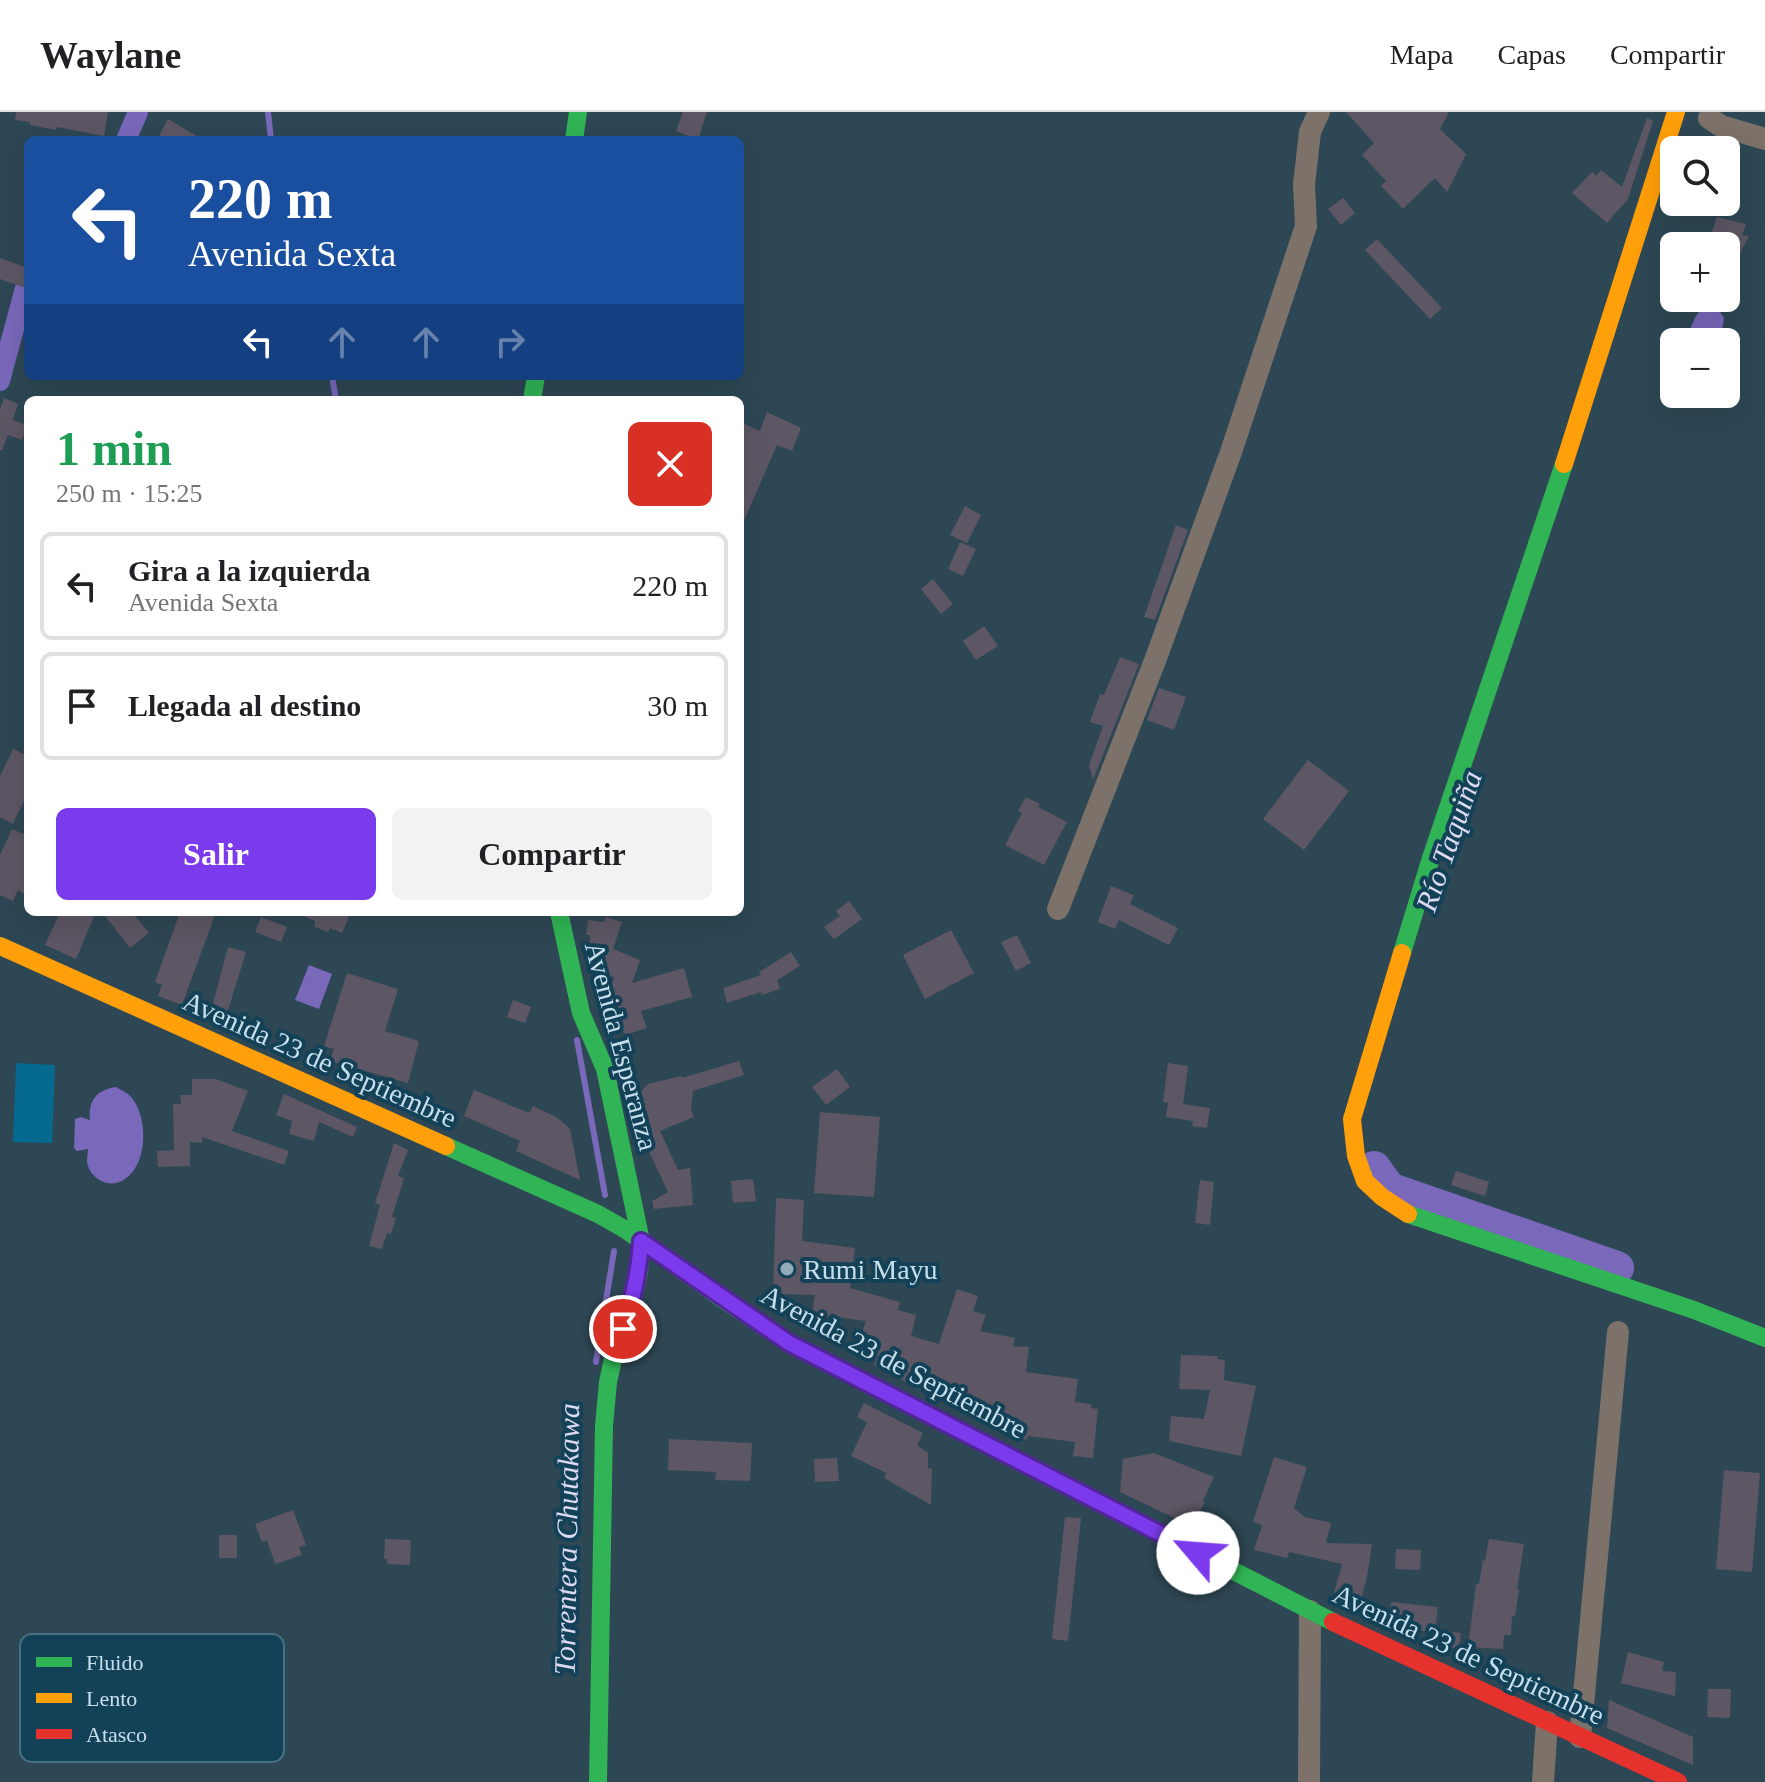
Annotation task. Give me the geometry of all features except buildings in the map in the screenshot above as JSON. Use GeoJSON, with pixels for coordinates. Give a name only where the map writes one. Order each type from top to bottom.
{"type":"FeatureCollection","features":[{"type":"Feature","properties":{"kind":"main road"},"geometry":{"type":"LineString","coordinates":[[575,136],[578,112]]}},
{"type":"Feature","properties":{"kind":"main road"},"geometry":{"type":"LineString","coordinates":[[1675,113],[1542,533],[1430,861],[1352,1119],[1356,1163],[1362,1177],[1371,1189],[1403,1212],[1694,1310],[1765,1338]]}},
{"type":"Feature","properties":{"kind":"main road","name":"Avenida Esperanza"},"geometry":{"type":"LineString","coordinates":[[560,916],[581,1013],[605,1069],[639,1271],[631,1307],[615,1350],[604,1426],[598,1782]]}},
{"type":"Feature","properties":{"kind":"main road","name":"Avenida 23 de Septiembre"},"geometry":{"type":"LineString","coordinates":[[0,946],[598,1214],[789,1343],[1310,1611],[1678,1782]]}},
{"type":"Feature","properties":{"kind":"street"},"geometry":{"type":"LineString","coordinates":[[1058,909],[1167,628],[1231,452],[1306,226],[1304,184],[1310,132],[1319,112]]}},
{"type":"Feature","properties":{"kind":"street"},"geometry":{"type":"LineString","coordinates":[[1709,118],[1721,126],[1765,139]]}},
{"type":"Feature","properties":{"kind":"street"},"geometry":{"type":"LineString","coordinates":[[1580,1737],[1618,1332]]}},
{"type":"Feature","properties":{"kind":"street"},"geometry":{"type":"LineString","coordinates":[[1309,1782],[1310,1611]]}},
{"type":"Feature","properties":{"kind":"street"},"geometry":{"type":"LineString","coordinates":[[1543,1782],[1547,1722]]}},
{"type":"Feature","properties":{"kind":"shaded area"},"geometry":{"type":"Polygon","coordinates":[[[1699,312],[1720,312],[1724,318],[1722,328],[1690,328],[1699,312]]]}},
{"type":"Feature","properties":{"kind":"shaded area"},"geometry":{"type":"Polygon","coordinates":[[[309,965],[332,974],[319,1009],[295,1000],[309,965]]]}},
{"type":"Feature","properties":{"kind":"shaded area"},"geometry":{"type":"Polygon","coordinates":[[[16,1063],[55,1065],[52,1143],[13,1142],[16,1063]]]}},
{"type":"Feature","properties":{"kind":"shaded area"},"geometry":{"type":"Polygon","coordinates":[[[116,1087],[130,1096],[141,1117],[142,1152],[133,1172],[119,1182],[107,1183],[92,1173],[87,1161],[88,1149],[77,1151],[74,1148],[75,1119],[90,1120],[95,1097],[116,1087]]]}},
{"type":"Feature","properties":{"kind":"waterway"},"geometry":{"type":"LineString","coordinates":[[128,136],[138,112]]}},
{"type":"Feature","properties":{"kind":"waterway","name":"Torrentera Chutakawa"},"geometry":{"type":"LineString","coordinates":[[268,112],[271,136]]}},
{"type":"Feature","properties":{"kind":"waterway"},"geometry":{"type":"LineString","coordinates":[[0,381],[24,292]]}},
{"type":"Feature","properties":{"kind":"waterway","name":"Torrentera Chutakawa"},"geometry":{"type":"LineString","coordinates":[[333,380],[335,396]]}},
{"type":"Feature","properties":{"kind":"waterway","name":"Torrentera Chutakawa"},"geometry":{"type":"LineString","coordinates":[[577,1040],[605,1195]]}},
{"type":"Feature","properties":{"kind":"waterway","name":"Río Taquiña"},"geometry":{"type":"LineString","coordinates":[[1374,1168],[1389,1189],[1617,1268]]}},
{"type":"Feature","properties":{"kind":"waterway","name":"Torrentera Chutakawa"},"geometry":{"type":"LineString","coordinates":[[596,1362],[614,1251]]}},
{"type":"Feature","properties":{"kind":"traffic: fast"},"geometry":{"type":"LineString","coordinates":[[575,136],[578,112]]}},
{"type":"Feature","properties":{"kind":"traffic: fast"},"geometry":{"type":"LineString","coordinates":[[533,396],[535,380]]}},
{"type":"Feature","properties":{"kind":"traffic: fast"},"geometry":{"type":"LineString","coordinates":[[1402,953],[1564,464]]}},
{"type":"Feature","properties":{"kind":"traffic: fast"},"geometry":{"type":"LineString","coordinates":[[560,916],[581,1013],[605,1069],[641,1241],[639,1271],[631,1307],[615,1350],[608,1382],[604,1426],[598,1782]]}},
{"type":"Feature","properties":{"kind":"traffic: fast"},"geometry":{"type":"LineString","coordinates":[[446,1146],[598,1214],[626,1230],[789,1343],[1333,1622]]}},
{"type":"Feature","properties":{"kind":"traffic: fast"},"geometry":{"type":"LineString","coordinates":[[1408,1214],[1694,1310],[1765,1338]]}},
{"type":"Feature","properties":{"kind":"traffic: slow"},"geometry":{"type":"LineString","coordinates":[[1564,464],[1676,112]]}},
{"type":"Feature","properties":{"kind":"traffic: slow"},"geometry":{"type":"LineString","coordinates":[[0,946],[446,1146]]}},
{"type":"Feature","properties":{"kind":"traffic: slow"},"geometry":{"type":"LineString","coordinates":[[1402,953],[1352,1119],[1356,1156],[1365,1181],[1408,1214]]}},
{"type":"Feature","properties":{"kind":"traffic: jam"},"geometry":{"type":"LineString","coordinates":[[1333,1622],[1678,1782]]}},
{"type":"Feature","properties":{"kind":"place","name":"Rumi Mayu"},"geometry":{"type":"Point","coordinates":[787,1269]}},
{"type":"Feature","properties":{"kind":"route"},"geometry":{"type":"LineString","coordinates":[[623,1329],[639,1271],[641,1241],[789,1343],[1198,1553]]}}]}
